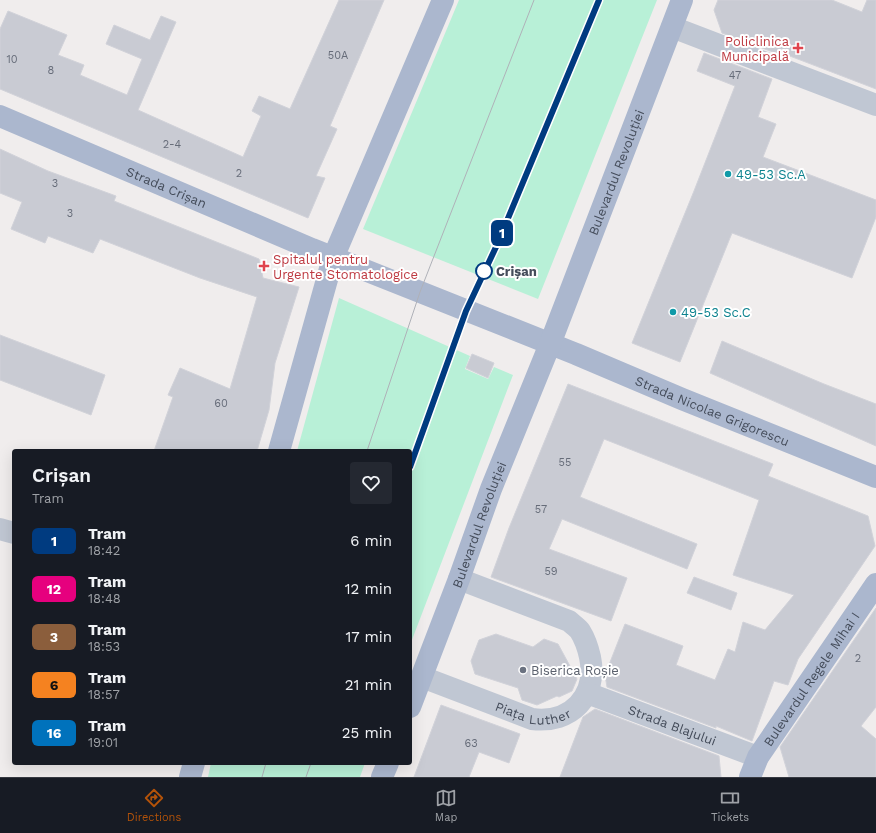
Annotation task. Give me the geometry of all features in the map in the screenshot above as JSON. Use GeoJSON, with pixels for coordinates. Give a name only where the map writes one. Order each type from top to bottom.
{"type":"FeatureCollection","features":[{"type":"Feature","properties":{"kind":"main road"},"geometry":{"type":"LineString","coordinates":[[280,449],[333,258],[443,0]]}},
{"type":"Feature","properties":{"kind":"main road","name":"Bulevardul Revoluției"},"geometry":{"type":"LineString","coordinates":[[412,702],[459,579],[491,489],[550,344],[682,0]]}},
{"type":"Feature","properties":{"kind":"main road","name":"Strada Crișan"},"geometry":{"type":"LineString","coordinates":[[0,116],[333,258]]}},
{"type":"Feature","properties":{"kind":"main road"},"geometry":{"type":"LineString","coordinates":[[333,258],[550,344]]}},
{"type":"Feature","properties":{"kind":"main road","name":"Strada Nicolae Grigorescu"},"geometry":{"type":"LineString","coordinates":[[550,344],[876,477]]}},
{"type":"Feature","properties":{"kind":"main road","name":"Bulevardul Regele Mihai I"},"geometry":{"type":"LineString","coordinates":[[750,777],[758,757],[876,584]]}},
{"type":"Feature","properties":{"kind":"main road"},"geometry":{"type":"LineString","coordinates":[[190,777],[193,765]]}},
{"type":"Feature","properties":{"kind":"main road"},"geometry":{"type":"LineString","coordinates":[[382,777],[387,765]]}},
{"type":"Feature","properties":{"kind":"street"},"geometry":{"type":"LineString","coordinates":[[672,27],[876,105]]}},
{"type":"Feature","properties":{"kind":"street"},"geometry":{"type":"LineString","coordinates":[[0,528],[12,532]]}},
{"type":"Feature","properties":{"kind":"street","name":"Piața Luther"},"geometry":{"type":"LineString","coordinates":[[422,677],[532,719],[554,719],[566,714],[576,708],[583,700],[587,692],[591,674],[591,665],[586,642],[579,630],[569,621],[459,579]]}},
{"type":"Feature","properties":{"kind":"street","name":"Strada Blajului"},"geometry":{"type":"LineString","coordinates":[[587,692],[758,757]]}},
{"type":"Feature","properties":{"kind":"green space"},"geometry":{"type":"Polygon","coordinates":[[[459,0],[657,0],[538,299],[363,229],[459,0]]]}},
{"type":"Feature","properties":{"kind":"green space"},"geometry":{"type":"Polygon","coordinates":[[[339,298],[470,356],[465,369],[488,379],[494,367],[513,375],[412,640],[412,449],[298,449],[339,298]]]}},
{"type":"Feature","properties":{"kind":"green space"},"geometry":{"type":"Polygon","coordinates":[[[211,765],[364,765],[360,777],[208,777],[211,765]]]}},
{"type":"Feature","properties":{"kind":"building"},"geometry":{"type":"Polygon","coordinates":[[[339,0],[384,0],[330,126],[337,129],[316,176],[325,178],[308,218],[0,89],[0,29],[8,11],[67,35],[58,55],[84,65],[80,75],[127,95],[142,59],[106,44],[114,25],[150,40],[161,16],[176,22],[138,110],[243,157],[261,116],[252,111],[259,96],[290,109],[339,0]]]}},
{"type":"Feature","properties":{"kind":"building"},"geometry":{"type":"Polygon","coordinates":[[[718,0],[832,0],[862,12],[867,0],[876,0],[876,89],[782,53],[781,55],[722,33],[714,10],[718,0]]]}},
{"type":"Feature","properties":{"kind":"building"},"geometry":{"type":"Polygon","coordinates":[[[704,53],[772,79],[758,117],[776,124],[763,157],[876,200],[876,217],[852,278],[732,233],[680,362],[632,343],[735,86],[697,71],[704,53]]]}},
{"type":"Feature","properties":{"kind":"building"},"geometry":{"type":"Polygon","coordinates":[[[0,149],[48,171],[116,196],[114,201],[259,259],[263,278],[299,287],[275,363],[269,410],[258,449],[155,449],[173,397],[168,395],[180,368],[230,389],[257,297],[200,278],[100,239],[93,253],[48,236],[45,243],[11,229],[22,202],[0,193],[0,149]]]}},
{"type":"Feature","properties":{"kind":"building"},"geometry":{"type":"Polygon","coordinates":[[[0,335],[105,375],[91,415],[0,380],[0,335]]]}},
{"type":"Feature","properties":{"kind":"building"},"geometry":{"type":"Polygon","coordinates":[[[722,341],[876,404],[876,446],[710,373],[722,341]]]}},
{"type":"Feature","properties":{"kind":"building"},"geometry":{"type":"Polygon","coordinates":[[[472,354],[494,363],[488,378],[466,368],[472,354]]]}},
{"type":"Feature","properties":{"kind":"building"},"geometry":{"type":"Polygon","coordinates":[[[568,384],[773,464],[768,476],[868,516],[875,546],[798,659],[788,685],[774,681],[752,741],[716,726],[716,728],[607,687],[605,675],[625,624],[683,646],[676,665],[715,680],[728,649],[735,652],[743,622],[765,630],[794,595],[733,575],[759,500],[604,439],[580,497],[697,544],[687,569],[562,519],[549,549],[627,578],[611,621],[491,577],[509,528],[568,384]]]}},
{"type":"Feature","properties":{"kind":"building"},"geometry":{"type":"Polygon","coordinates":[[[694,577],[737,593],[731,610],[687,593],[694,577]]]}},
{"type":"Feature","properties":{"kind":"building"},"geometry":{"type":"Polygon","coordinates":[[[876,608],[876,707],[861,726],[876,739],[876,777],[789,777],[780,747],[876,608]]]}},
{"type":"Feature","properties":{"kind":"building","name":"Biserica Roșie"},"geometry":{"type":"Polygon","coordinates":[[[496,634],[533,647],[544,639],[558,644],[577,679],[572,691],[537,705],[522,700],[518,688],[475,674],[471,661],[479,640],[496,634]]]}},
{"type":"Feature","properties":{"kind":"building"},"geometry":{"type":"Polygon","coordinates":[[[441,705],[520,734],[509,763],[479,752],[469,777],[414,777],[441,705]]]}},
{"type":"Feature","properties":{"kind":"building"},"geometry":{"type":"Polygon","coordinates":[[[595,709],[719,756],[721,777],[560,777],[583,717],[595,709]]]}},
{"type":"Feature","properties":{"kind":"tram line"},"geometry":{"type":"LineString","coordinates":[[368,449],[420,292],[534,0]]}},
{"type":"Feature","properties":{"kind":"tram line"},"geometry":{"type":"LineString","coordinates":[[412,461],[466,311],[496,247],[599,0]]}},
{"type":"Feature","properties":{"kind":"tram line","name":"1"},"geometry":{"type":"LineString","coordinates":[[412,461],[466,311],[496,247],[599,0]]}},
{"type":"Feature","properties":{"kind":"tram line"},"geometry":{"type":"LineString","coordinates":[[262,777],[265,765]]}},
{"type":"Feature","properties":{"kind":"tram line"},"geometry":{"type":"LineString","coordinates":[[306,777],[310,765]]}},
{"type":"Feature","properties":{"kind":"place","name":"Policlinica Municipală"},"geometry":{"type":"Point","coordinates":[798,48]}},
{"type":"Feature","properties":{"kind":"place","name":"49-53 Sc.A"},"geometry":{"type":"Point","coordinates":[728,174]}},
{"type":"Feature","properties":{"kind":"place","name":"Spitalul pentru Urgente Stomatologice"},"geometry":{"type":"Point","coordinates":[264,266]}},
{"type":"Feature","properties":{"kind":"place","name":"Crișan"},"geometry":{"type":"Point","coordinates":[484,271]}},
{"type":"Feature","properties":{"kind":"place","name":"49-53 Sc.C"},"geometry":{"type":"Point","coordinates":[673,312]}},
{"type":"Feature","properties":{"kind":"place","name":"Biserica Roșie"},"geometry":{"type":"Point","coordinates":[523,670]}}]}
